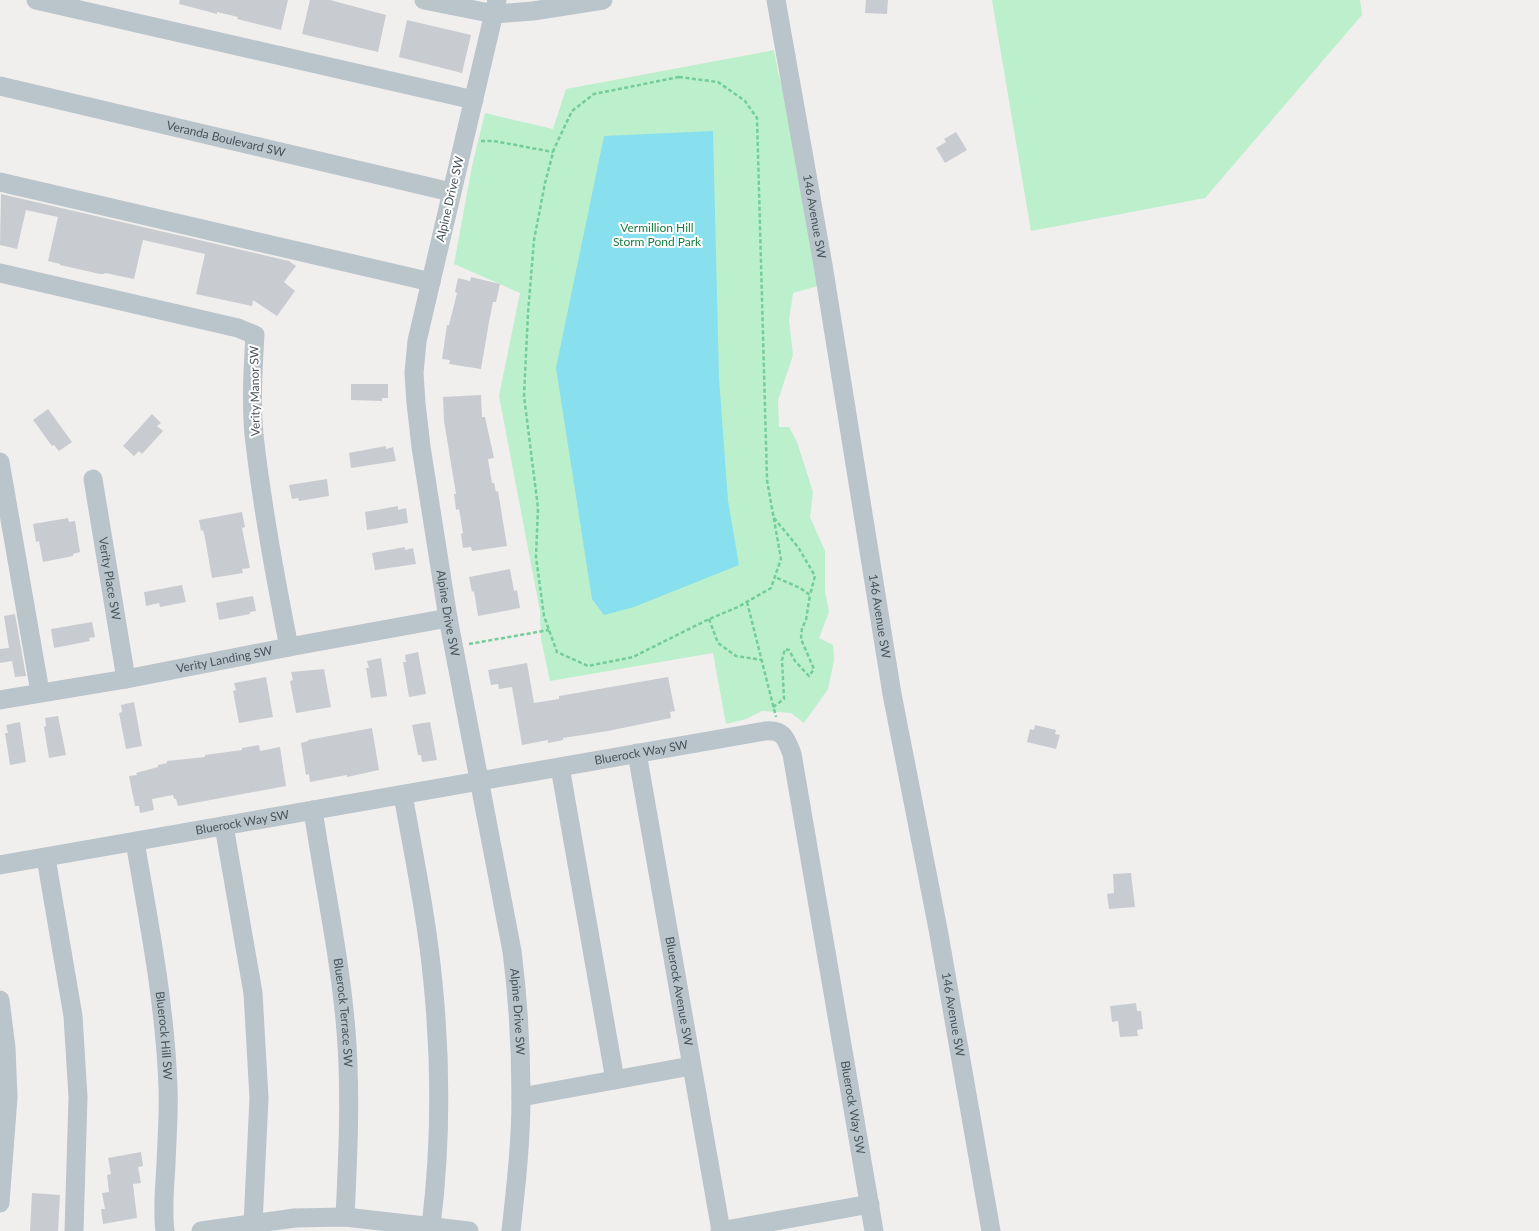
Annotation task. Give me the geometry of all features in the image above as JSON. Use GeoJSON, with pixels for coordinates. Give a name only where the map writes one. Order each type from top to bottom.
{"type":"FeatureCollection","features":[{"type":"Feature","properties":{"kind":"street"},"geometry":{"type":"LineString","coordinates":[[36,0],[474,100]]}},
{"type":"Feature","properties":{"kind":"street"},"geometry":{"type":"LineString","coordinates":[[424,0],[533,11],[603,0]]}},
{"type":"Feature","properties":{"kind":"street","name":"146 Avenue SW"},"geometry":{"type":"LineString","coordinates":[[776,0],[824,275],[892,694],[938,929],[991,1231]]}},
{"type":"Feature","properties":{"kind":"street","name":"Alpine Drive SW"},"geometry":{"type":"LineString","coordinates":[[495,7],[417,341],[414,373],[421,447],[448,618],[512,951],[518,1004],[521,1097],[518,1165],[511,1231]]}},
{"type":"Feature","properties":{"kind":"street","name":"Veranda Boulevard SW"},"geometry":{"type":"LineString","coordinates":[[0,86],[452,192]]}},
{"type":"Feature","properties":{"kind":"street"},"geometry":{"type":"LineString","coordinates":[[0,182],[431,282]]}},
{"type":"Feature","properties":{"kind":"street","name":"Verity Manor SW"},"geometry":{"type":"LineString","coordinates":[[0,274],[238,328],[255,335],[253,374],[254,433],[269,545],[289,647]]}},
{"type":"Feature","properties":{"kind":"street"},"geometry":{"type":"LineString","coordinates":[[0,462],[40,692]]}},
{"type":"Feature","properties":{"kind":"street","name":"Verity Place SW"},"geometry":{"type":"LineString","coordinates":[[93,479],[126,679]]}},
{"type":"Feature","properties":{"kind":"street","name":"Verity Landing SW"},"geometry":{"type":"LineString","coordinates":[[0,700],[126,679],[448,618]]}},
{"type":"Feature","properties":{"kind":"street","name":"Bluerock Way SW"},"geometry":{"type":"LineString","coordinates":[[0,865],[765,731],[773,730],[781,733],[786,739],[792,754],[874,1231]]}},
{"type":"Feature","properties":{"kind":"street","name":"Bluerock Avenue SW"},"geometry":{"type":"LineString","coordinates":[[637,754],[720,1231]]}},
{"type":"Feature","properties":{"kind":"street"},"geometry":{"type":"LineString","coordinates":[[560,767],[614,1080]]}},
{"type":"Feature","properties":{"kind":"street"},"geometry":{"type":"LineString","coordinates":[[403,795],[420,887],[432,973],[438,1057],[439,1144],[431,1226]]}},
{"type":"Feature","properties":{"kind":"street","name":"Bluerock Terrace SW"},"geometry":{"type":"LineString","coordinates":[[313,810],[330,911],[346,1032],[348,1143],[345,1217]]}},
{"type":"Feature","properties":{"kind":"street"},"geometry":{"type":"LineString","coordinates":[[224,826],[253,994],[259,1098],[253,1224]]}},
{"type":"Feature","properties":{"kind":"street","name":"Bluerock Hill SW"},"geometry":{"type":"LineString","coordinates":[[135,842],[157,970],[165,1034],[168,1088],[166,1164],[162,1210],[165,1231]]}},
{"type":"Feature","properties":{"kind":"street"},"geometry":{"type":"LineString","coordinates":[[46,858],[73,1016],[78,1097],[74,1231]]}},
{"type":"Feature","properties":{"kind":"street"},"geometry":{"type":"LineString","coordinates":[[0,1000],[6,1048],[8,1097],[0,1203]]}},
{"type":"Feature","properties":{"kind":"street"},"geometry":{"type":"LineString","coordinates":[[521,1097],[691,1066]]}},
{"type":"Feature","properties":{"kind":"street"},"geometry":{"type":"LineString","coordinates":[[720,1231],[870,1204]]}},
{"type":"Feature","properties":{"kind":"street"},"geometry":{"type":"LineString","coordinates":[[200,1231],[295,1218],[345,1217],[468,1231]]}},
{"type":"Feature","properties":{"kind":"path"},"geometry":{"type":"LineString","coordinates":[[679,76],[718,82],[745,101],[756,118],[767,480],[773,517],[781,559],[771,588],[747,602],[633,657],[588,666],[557,652],[544,616],[536,557],[538,508],[524,396],[528,313],[534,240],[553,152],[572,111],[594,94],[679,76]]}},
{"type":"Feature","properties":{"kind":"path"},"geometry":{"type":"LineString","coordinates":[[464,139],[494,141],[553,152]]}},
{"type":"Feature","properties":{"kind":"path"},"geometry":{"type":"LineString","coordinates":[[773,517],[798,547],[815,576],[806,620],[802,628],[802,639],[814,669],[809,676],[795,661],[790,650],[785,649],[782,660],[784,699],[773,707]]}},
{"type":"Feature","properties":{"kind":"path"},"geometry":{"type":"LineString","coordinates":[[775,577],[799,587],[810,595]]}},
{"type":"Feature","properties":{"kind":"path"},"geometry":{"type":"LineString","coordinates":[[747,602],[781,733]]}},
{"type":"Feature","properties":{"kind":"path"},"geometry":{"type":"LineString","coordinates":[[709,619],[718,643],[736,656],[762,660]]}},
{"type":"Feature","properties":{"kind":"path"},"geometry":{"type":"LineString","coordinates":[[454,646],[549,630]]}},
{"type":"Feature","properties":{"kind":"green space"},"geometry":{"type":"Polygon","coordinates":[[[992,0],[1360,0],[1362,15],[1205,198],[1031,231],[992,0]]]}},
{"type":"Feature","properties":{"kind":"green space","name":"Vermillion Hill Storm Pond Park"},"geometry":{"type":"Polygon","coordinates":[[[774,50],[791,119],[822,285],[793,293],[789,320],[793,355],[778,400],[779,427],[789,427],[797,442],[813,492],[810,517],[825,551],[825,591],[829,612],[819,638],[833,645],[834,660],[828,689],[804,723],[791,713],[762,711],[746,719],[726,724],[713,653],[550,681],[541,639],[540,611],[499,396],[520,293],[454,264],[472,166],[485,113],[553,129],[566,89],[774,50]]]}},
{"type":"Feature","properties":{"kind":"water"},"geometry":{"type":"Polygon","coordinates":[[[713,131],[719,378],[728,501],[739,565],[634,607],[604,615],[592,599],[556,368],[604,136],[713,131]]]}},
{"type":"Feature","properties":{"kind":"building"},"geometry":{"type":"Polygon","coordinates":[[[180,0],[288,0],[281,30],[237,19],[238,17],[217,12],[217,14],[179,4],[180,0]]]}},
{"type":"Feature","properties":{"kind":"building"},"geometry":{"type":"Polygon","coordinates":[[[310,0],[330,0],[386,15],[378,52],[302,34],[310,0]]]}},
{"type":"Feature","properties":{"kind":"building"},"geometry":{"type":"Polygon","coordinates":[[[866,0],[888,0],[887,14],[865,13],[866,0]]]}},
{"type":"Feature","properties":{"kind":"building"},"geometry":{"type":"Polygon","coordinates":[[[407,20],[471,35],[462,73],[399,57],[407,20]]]}},
{"type":"Feature","properties":{"kind":"building"},"geometry":{"type":"Polygon","coordinates":[[[956,132],[967,150],[945,163],[936,148],[946,142],[944,139],[956,132]]]}},
{"type":"Feature","properties":{"kind":"building"},"geometry":{"type":"Polygon","coordinates":[[[1,194],[289,261],[296,266],[284,282],[295,291],[277,316],[253,300],[252,306],[196,294],[205,254],[143,240],[134,279],[60,265],[48,261],[58,217],[26,210],[17,249],[0,245],[1,194]]]}},
{"type":"Feature","properties":{"kind":"building"},"geometry":{"type":"Polygon","coordinates":[[[471,277],[500,284],[496,302],[493,302],[481,369],[449,364],[450,360],[442,359],[447,325],[449,325],[457,293],[455,292],[458,278],[470,281],[471,277]]]}},
{"type":"Feature","properties":{"kind":"building"},"geometry":{"type":"Polygon","coordinates":[[[351,384],[388,384],[388,398],[382,398],[382,401],[351,400],[351,384]]]}},
{"type":"Feature","properties":{"kind":"building"},"geometry":{"type":"Polygon","coordinates":[[[481,395],[482,417],[485,417],[494,458],[488,459],[492,483],[494,483],[496,492],[498,491],[507,546],[472,551],[471,547],[463,548],[461,534],[463,533],[459,509],[456,510],[454,494],[456,494],[444,421],[443,397],[481,395]]]}},
{"type":"Feature","properties":{"kind":"building"},"geometry":{"type":"Polygon","coordinates":[[[48,409],[72,442],[59,451],[54,445],[52,446],[33,420],[48,409]]]}},
{"type":"Feature","properties":{"kind":"building"},"geometry":{"type":"Polygon","coordinates":[[[152,414],[161,423],[157,426],[163,431],[142,454],[139,451],[134,456],[123,446],[152,414]]]}},
{"type":"Feature","properties":{"kind":"building"},"geometry":{"type":"Polygon","coordinates":[[[386,446],[386,449],[393,447],[396,461],[351,468],[349,453],[386,446]]]}},
{"type":"Feature","properties":{"kind":"building"},"geometry":{"type":"Polygon","coordinates":[[[327,479],[329,496],[299,501],[298,498],[292,499],[289,485],[327,479]]]}},
{"type":"Feature","properties":{"kind":"building"},"geometry":{"type":"Polygon","coordinates":[[[398,506],[398,510],[406,508],[408,523],[367,530],[365,512],[398,506]]]}},
{"type":"Feature","properties":{"kind":"building"},"geometry":{"type":"Polygon","coordinates":[[[242,512],[245,527],[242,528],[250,568],[242,569],[243,573],[212,578],[205,538],[203,530],[201,531],[199,520],[242,512]]]}},
{"type":"Feature","properties":{"kind":"building"},"geometry":{"type":"Polygon","coordinates":[[[68,518],[69,522],[75,521],[80,552],[73,554],[73,556],[43,562],[39,541],[36,542],[33,524],[68,518]]]}},
{"type":"Feature","properties":{"kind":"building"},"geometry":{"type":"Polygon","coordinates":[[[405,547],[405,550],[413,548],[416,564],[375,570],[372,553],[405,547]]]}},
{"type":"Feature","properties":{"kind":"building"},"geometry":{"type":"Polygon","coordinates":[[[510,569],[514,591],[517,590],[520,608],[478,616],[474,591],[472,592],[469,577],[510,569]]]}},
{"type":"Feature","properties":{"kind":"building"},"geometry":{"type":"Polygon","coordinates":[[[182,585],[186,602],[160,607],[159,603],[146,606],[144,592],[182,585]]]}},
{"type":"Feature","properties":{"kind":"building"},"geometry":{"type":"Polygon","coordinates":[[[253,596],[256,611],[219,620],[216,603],[253,596]]]}},
{"type":"Feature","properties":{"kind":"building"},"geometry":{"type":"Polygon","coordinates":[[[15,614],[26,676],[15,677],[12,661],[0,663],[0,649],[9,648],[4,616],[15,614]]]}},
{"type":"Feature","properties":{"kind":"building"},"geometry":{"type":"Polygon","coordinates":[[[92,622],[95,637],[89,638],[90,641],[54,648],[51,629],[92,622]]]}},
{"type":"Feature","properties":{"kind":"building"},"geometry":{"type":"Polygon","coordinates":[[[418,652],[426,694],[409,697],[403,662],[406,662],[405,655],[418,652]]]}},
{"type":"Feature","properties":{"kind":"building"},"geometry":{"type":"Polygon","coordinates":[[[381,658],[387,696],[371,698],[366,668],[369,668],[367,661],[381,658]]]}},
{"type":"Feature","properties":{"kind":"building"},"geometry":{"type":"Polygon","coordinates":[[[527,663],[534,703],[559,699],[559,696],[668,677],[675,711],[670,712],[671,718],[563,738],[563,740],[548,743],[548,740],[522,745],[512,687],[499,689],[498,684],[491,685],[488,670],[527,663]]]}},
{"type":"Feature","properties":{"kind":"building"},"geometry":{"type":"Polygon","coordinates":[[[324,669],[331,707],[296,713],[290,681],[293,680],[291,672],[324,669]]]}},
{"type":"Feature","properties":{"kind":"building"},"geometry":{"type":"Polygon","coordinates":[[[266,677],[273,717],[239,723],[233,691],[236,690],[234,683],[266,677]]]}},
{"type":"Feature","properties":{"kind":"building"},"geometry":{"type":"Polygon","coordinates":[[[134,702],[142,746],[126,749],[119,713],[122,712],[121,705],[134,702]]]}},
{"type":"Feature","properties":{"kind":"building"},"geometry":{"type":"Polygon","coordinates":[[[58,716],[66,755],[49,758],[44,727],[46,726],[45,718],[58,716]]]}},
{"type":"Feature","properties":{"kind":"building"},"geometry":{"type":"Polygon","coordinates":[[[20,722],[26,762],[10,765],[5,733],[8,733],[6,725],[20,722]]]}},
{"type":"Feature","properties":{"kind":"building"},"geometry":{"type":"Polygon","coordinates":[[[430,722],[437,760],[422,762],[421,755],[418,755],[412,725],[430,722]]]}},
{"type":"Feature","properties":{"kind":"building"},"geometry":{"type":"Polygon","coordinates":[[[1035,725],[1056,730],[1055,734],[1060,735],[1056,749],[1027,742],[1030,729],[1034,730],[1035,725]]]}},
{"type":"Feature","properties":{"kind":"building"},"geometry":{"type":"Polygon","coordinates":[[[372,728],[379,770],[310,782],[309,774],[306,775],[301,743],[372,728]]]}},
{"type":"Feature","properties":{"kind":"building"},"geometry":{"type":"Polygon","coordinates":[[[259,745],[260,751],[280,747],[286,786],[178,806],[173,795],[152,799],[154,810],[140,813],[139,806],[135,806],[129,776],[158,767],[158,765],[167,763],[167,761],[205,757],[205,755],[242,750],[242,748],[259,745]]]}},
{"type":"Feature","properties":{"kind":"building"},"geometry":{"type":"Polygon","coordinates":[[[1131,873],[1135,907],[1109,909],[1107,894],[1114,893],[1113,874],[1131,873]]]}},
{"type":"Feature","properties":{"kind":"building"},"geometry":{"type":"Polygon","coordinates":[[[1136,1003],[1137,1011],[1141,1011],[1143,1029],[1137,1030],[1138,1036],[1120,1037],[1118,1021],[1112,1022],[1110,1006],[1136,1003]]]}},
{"type":"Feature","properties":{"kind":"building"},"geometry":{"type":"Polygon","coordinates":[[[141,1152],[143,1166],[138,1167],[141,1183],[133,1184],[137,1218],[103,1224],[101,1209],[105,1209],[102,1193],[109,1192],[107,1175],[111,1174],[108,1158],[141,1152]]]}},
{"type":"Feature","properties":{"kind":"building"},"geometry":{"type":"Polygon","coordinates":[[[32,1193],[60,1195],[58,1231],[30,1231],[32,1193]]]}}]}
